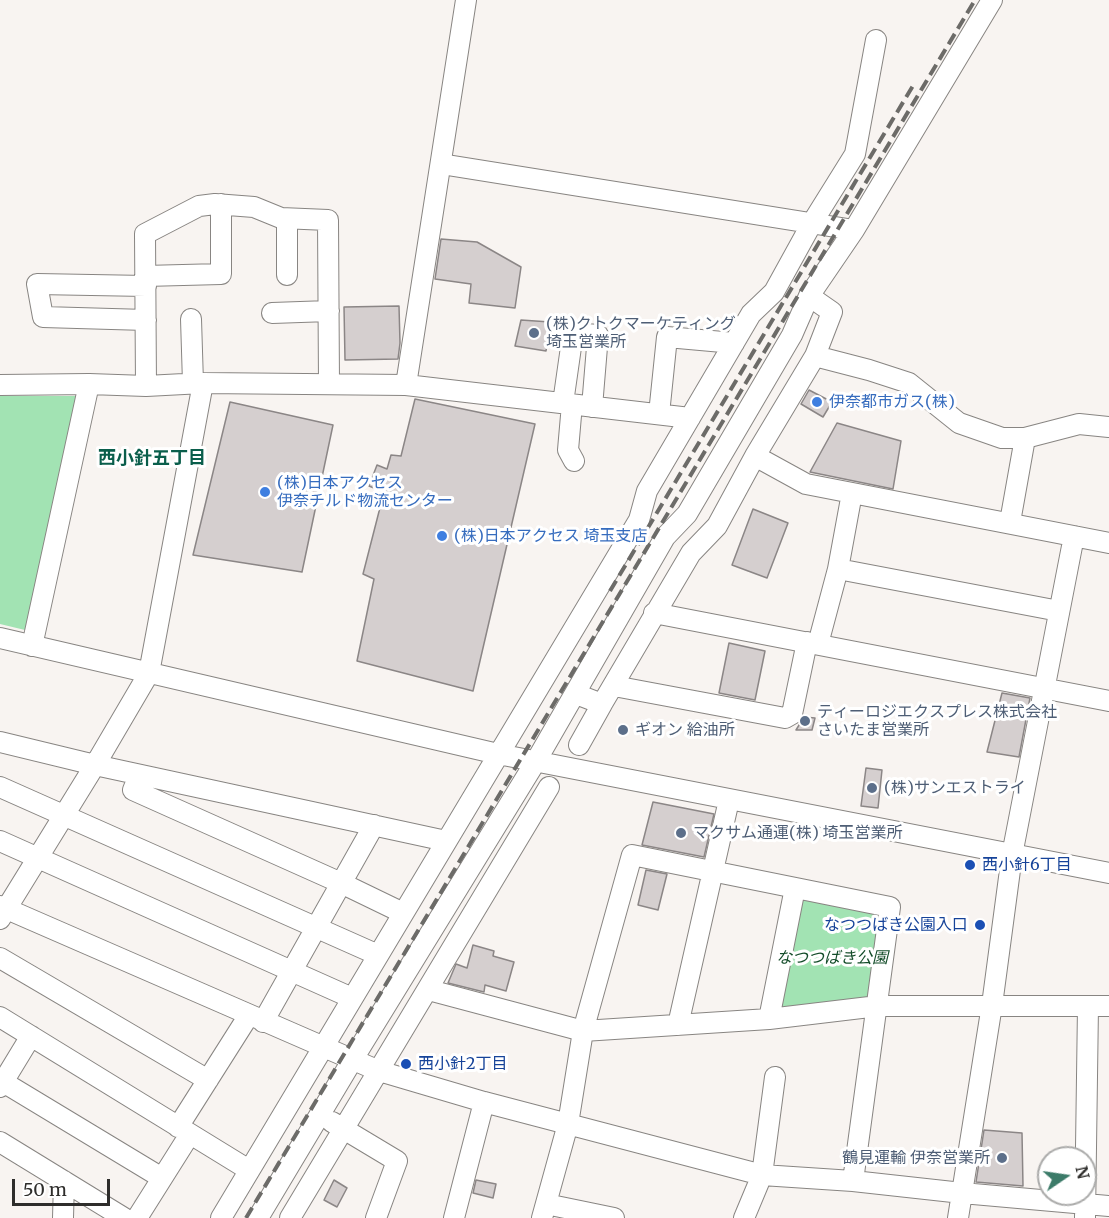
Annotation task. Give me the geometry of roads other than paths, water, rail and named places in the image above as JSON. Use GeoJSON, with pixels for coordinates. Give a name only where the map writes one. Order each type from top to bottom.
{"type":"FeatureCollection","features":[{"type":"Feature","properties":{"kind":"street"},"geometry":{"type":"LineString","coordinates":[[406,385],[466,0]]}},
{"type":"Feature","properties":{"kind":"street"},"geometry":{"type":"LineString","coordinates":[[258,1218],[576,694],[665,537],[687,514],[792,335],[809,296],[854,230],[992,0]]}},
{"type":"Feature","properties":{"kind":"street"},"geometry":{"type":"LineString","coordinates":[[221,1218],[639,520],[647,491],[751,314],[774,292],[812,223],[855,154],[876,40]]}},
{"type":"Feature","properties":{"kind":"street"},"geometry":{"type":"LineString","coordinates":[[441,164],[854,230]]}},
{"type":"Feature","properties":{"kind":"street"},"geometry":{"type":"LineString","coordinates":[[146,386],[145,234],[199,206],[221,204],[254,207],[287,219],[328,220],[329,384]]}},
{"type":"Feature","properties":{"kind":"street"},"geometry":{"type":"LineString","coordinates":[[146,320],[43,317],[37,284],[146,281],[221,274],[221,204]]}},
{"type":"Feature","properties":{"kind":"street"},"geometry":{"type":"LineString","coordinates":[[287,219],[287,275]]}},
{"type":"Feature","properties":{"kind":"street"},"geometry":{"type":"LineString","coordinates":[[579,744],[691,553],[717,526],[755,456],[815,356],[832,312],[809,296]]}},
{"type":"Feature","properties":{"kind":"street"},"geometry":{"type":"LineString","coordinates":[[272,313],[329,311]]}},
{"type":"Feature","properties":{"kind":"street"},"geometry":{"type":"LineString","coordinates":[[191,319],[198,383],[148,673],[95,765],[2,911],[379,1071],[484,1102],[762,1175],[853,1181],[1085,1210],[1109,1206]]}},
{"type":"Feature","properties":{"kind":"street"},"geometry":{"type":"LineString","coordinates":[[574,461],[568,450],[567,404],[573,333],[598,335],[592,406]]}},
{"type":"Feature","properties":{"kind":"street"},"geometry":{"type":"LineString","coordinates":[[659,414],[667,337],[734,343]]}},
{"type":"Feature","properties":{"kind":"street"},"geometry":{"type":"LineString","coordinates":[[815,356],[909,383],[959,423],[1002,438],[1025,438],[1079,424],[1109,427]]}},
{"type":"Feature","properties":{"kind":"street"},"geometry":{"type":"LineString","coordinates":[[0,385],[146,386],[198,383],[406,385],[690,418]]}},
{"type":"Feature","properties":{"kind":"street"},"geometry":{"type":"LineString","coordinates":[[32,646],[89,384]]}},
{"type":"Feature","properties":{"kind":"street"},"geometry":{"type":"LineString","coordinates":[[1010,522],[1025,438]]}},
{"type":"Feature","properties":{"kind":"street"},"geometry":{"type":"LineString","coordinates":[[755,456],[806,484],[1109,543]]}},
{"type":"Feature","properties":{"kind":"street"},"geometry":{"type":"LineString","coordinates":[[614,686],[785,718],[792,714],[838,569],[852,493]]}},
{"type":"Feature","properties":{"kind":"street"},"geometry":{"type":"LineString","coordinates":[[958,1218],[992,1005],[1012,855],[1074,536]]}},
{"type":"Feature","properties":{"kind":"street"},"geometry":{"type":"LineString","coordinates":[[838,569],[1059,611]]}},
{"type":"Feature","properties":{"kind":"street"},"geometry":{"type":"LineString","coordinates":[[654,613],[1109,701]]}},
{"type":"Feature","properties":{"kind":"street"},"geometry":{"type":"LineString","coordinates":[[0,638],[498,754],[1109,873]]}},
{"type":"Feature","properties":{"kind":"street"},"geometry":{"type":"LineString","coordinates":[[576,694],[602,704]]}},
{"type":"Feature","properties":{"kind":"street"},"geometry":{"type":"LineString","coordinates":[[0,742],[139,775],[446,841]]}},
{"type":"Feature","properties":{"kind":"street"},"geometry":{"type":"LineString","coordinates":[[139,775],[133,790],[403,913]]}},
{"type":"Feature","properties":{"kind":"street"},"geometry":{"type":"LineString","coordinates":[[0,786],[378,955]]}},
{"type":"Feature","properties":{"kind":"street"},"geometry":{"type":"LineString","coordinates":[[290,1218],[549,787]]}},
{"type":"Feature","properties":{"kind":"street"},"geometry":{"type":"LineString","coordinates":[[678,1025],[729,800]]}},
{"type":"Feature","properties":{"kind":"street"},"geometry":{"type":"LineString","coordinates":[[137,1218],[162,1178],[208,1080],[292,971],[374,825]]}},
{"type":"Feature","properties":{"kind":"street"},"geometry":{"type":"LineString","coordinates":[[0,841],[352,998]]}},
{"type":"Feature","properties":{"kind":"street"},"geometry":{"type":"LineString","coordinates":[[614,1218],[544,1211],[568,1124],[583,1031],[632,855],[890,907],[853,1181]]}},
{"type":"Feature","properties":{"kind":"street"},"geometry":{"type":"LineString","coordinates":[[769,1019],[795,888]]}},
{"type":"Feature","properties":{"kind":"street"},"geometry":{"type":"LineString","coordinates":[[0,958],[208,1080]]}},
{"type":"Feature","properties":{"kind":"street"},"geometry":{"type":"LineString","coordinates":[[429,990],[583,1031],[769,1019],[878,1006],[1109,1006]]}},
{"type":"Feature","properties":{"kind":"street"},"geometry":{"type":"LineString","coordinates":[[388,1002],[414,1014]]}},
{"type":"Feature","properties":{"kind":"street"},"geometry":{"type":"LineString","coordinates":[[1085,1210],[1088,1006]]}},
{"type":"Feature","properties":{"kind":"street"},"geometry":{"type":"LineString","coordinates":[[0,1017],[249,1170]]}},
{"type":"Feature","properties":{"kind":"street"},"geometry":{"type":"LineString","coordinates":[[32,1036],[2,1085],[162,1178]]}},
{"type":"Feature","properties":{"kind":"street"},"geometry":{"type":"LineString","coordinates":[[744,1218],[762,1175],[775,1077]]}},
{"type":"Feature","properties":{"kind":"street"},"geometry":{"type":"LineString","coordinates":[[454,1218],[484,1102]]}},
{"type":"Feature","properties":{"kind":"street"},"geometry":{"type":"LineString","coordinates":[[319,1115],[397,1161],[376,1218]]}},
{"type":"Feature","properties":{"kind":"street"},"geometry":{"type":"LineString","coordinates":[[0,1142],[124,1218]]}},
{"type":"Feature","properties":{"kind":"street"},"geometry":{"type":"LineString","coordinates":[[63,1218],[64,1181]]}},
{"type":"Feature","properties":{"kind":"railway"},"geometry":{"type":"LineString","coordinates":[[246,1218],[975,0]]}},
{"type":"Feature","properties":{"kind":"railway"},"geometry":{"type":"LineString","coordinates":[[610,591],[914,84]]}},
{"type":"Feature","properties":{"kind":"place","name":"(株)クトクマーケティング 埼玉営業所"},"geometry":{"type":"Point","coordinates":[534,333]}},
{"type":"Feature","properties":{"kind":"place","name":"伊奈都市ガス(株)"},"geometry":{"type":"Point","coordinates":[817,402]}},
{"type":"Feature","properties":{"kind":"place","name":"(株)日本アクセス 伊奈チルド物流センター"},"geometry":{"type":"Point","coordinates":[265,492]}},
{"type":"Feature","properties":{"kind":"place","name":"(株)日本アクセス 埼玉支店"},"geometry":{"type":"Point","coordinates":[442,536]}},
{"type":"Feature","properties":{"kind":"place","name":"ティーロジエクスプレス株式会社 さいたま営業所"},"geometry":{"type":"Point","coordinates":[805,721]}},
{"type":"Feature","properties":{"kind":"place","name":"ギオン 給油所"},"geometry":{"type":"Point","coordinates":[623,730]}},
{"type":"Feature","properties":{"kind":"place","name":"(株)サンエストライ"},"geometry":{"type":"Point","coordinates":[872,788]}},
{"type":"Feature","properties":{"kind":"place","name":"マクサム通運(株) 埼玉営業所"},"geometry":{"type":"Point","coordinates":[681,833]}},
{"type":"Feature","properties":{"kind":"place","name":"西小針6丁目"},"geometry":{"type":"Point","coordinates":[970,865]}},
{"type":"Feature","properties":{"kind":"place","name":"なつつばき公園入口"},"geometry":{"type":"Point","coordinates":[980,925]}},
{"type":"Feature","properties":{"kind":"place","name":"西小針2丁目"},"geometry":{"type":"Point","coordinates":[406,1064]}},
{"type":"Feature","properties":{"kind":"place","name":"鶴見運輸 伊奈営業所"},"geometry":{"type":"Point","coordinates":[1002,1158]}},
{"type":"Feature","properties":{"kind":"district","name":"西小針五丁目"},"geometry":{"type":"Point","coordinates":[152,459]}},
{"type":"Feature","properties":{"kind":"park label","name":"なつつばき公園"},"geometry":{"type":"Point","coordinates":[832,958]}}]}
